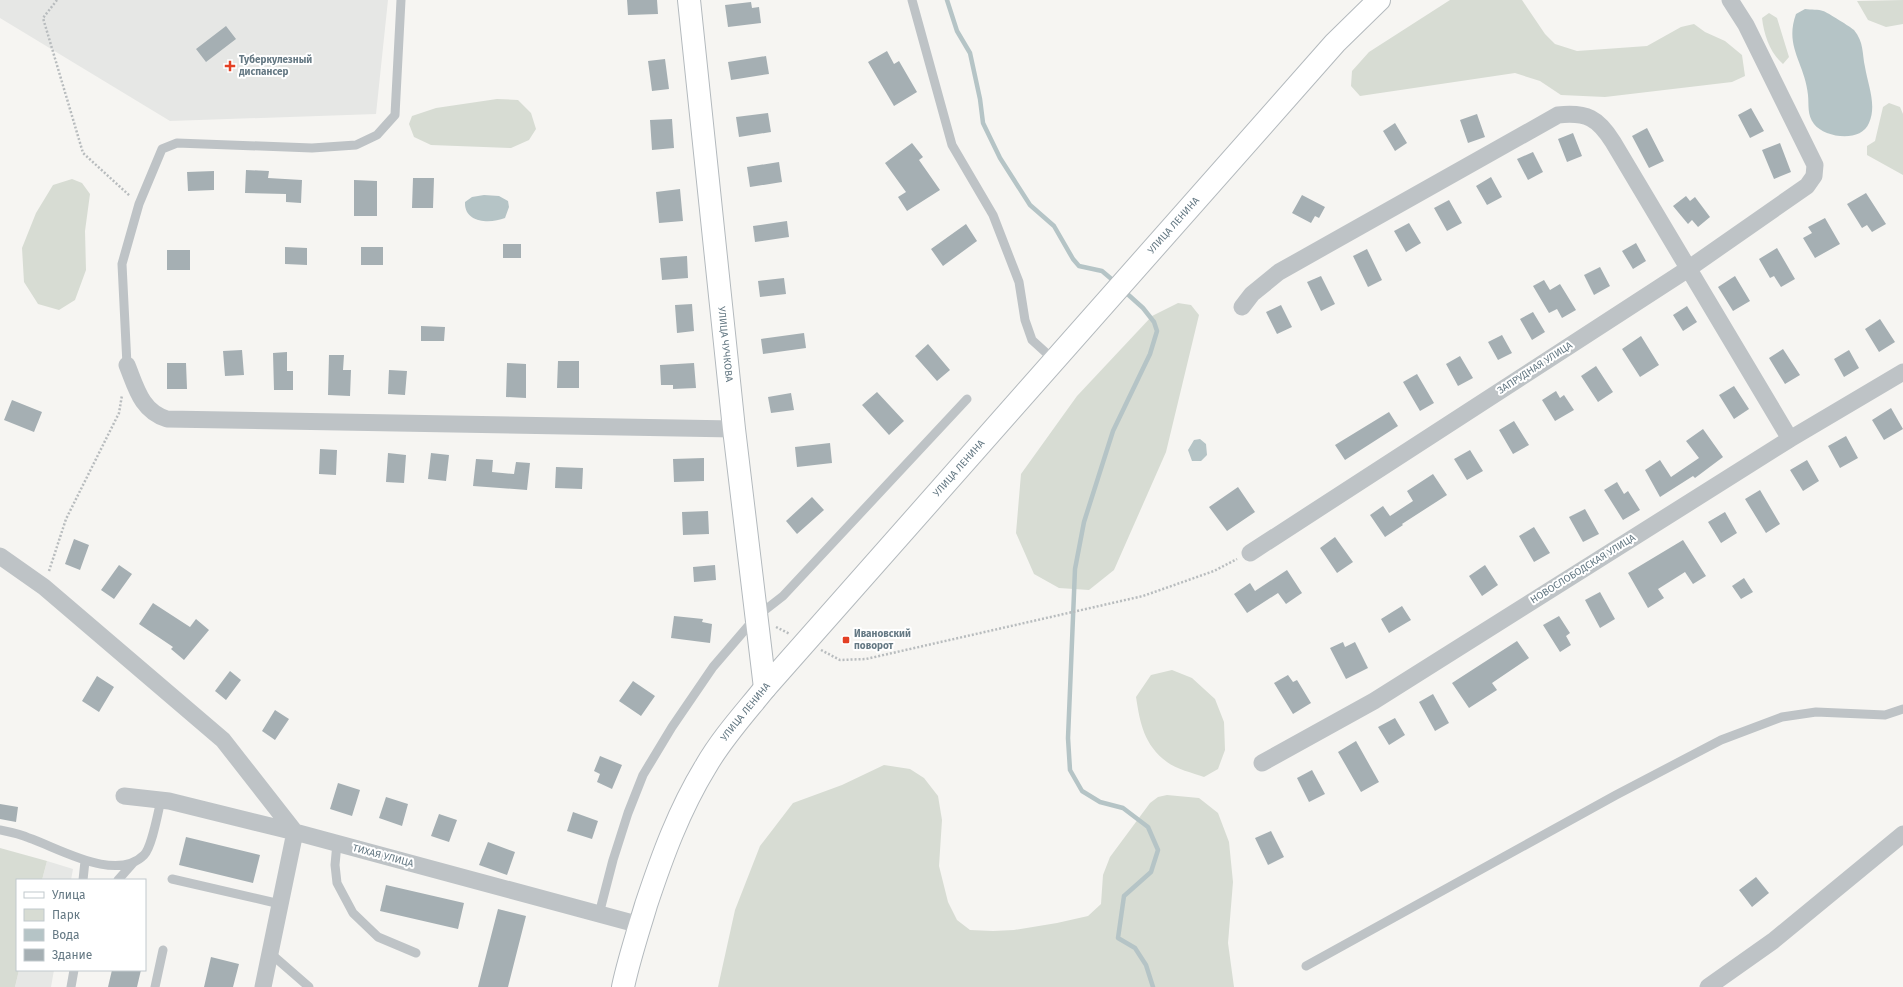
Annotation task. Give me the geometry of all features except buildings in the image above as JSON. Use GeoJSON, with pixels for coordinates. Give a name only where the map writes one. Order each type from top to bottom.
{"type":"FeatureCollection","features":[{"type":"Feature","properties":{"kind":"main road","name":"УЛИЦА ЧУЧКОВА"},"geometry":{"type":"LineString","coordinates":[[689,0],[734,429],[765,688]]}},
{"type":"Feature","properties":{"kind":"main road","name":"УЛИЦА ЛЕНИНА"},"geometry":{"type":"LineString","coordinates":[[624,987],[640,925],[663,852],[684,806],[706,765],[765,688],[1335,43],[1379,0]]}},
{"type":"Feature","properties":{"kind":"street","name":"ЗАПРУДНАЯ УЛИЦА"},"geometry":{"type":"LineString","coordinates":[[1250,553],[1688,269],[1807,186],[1814,176],[1815,165],[1746,25],[1730,0]]}},
{"type":"Feature","properties":{"kind":"street"},"geometry":{"type":"LineString","coordinates":[[1242,306],[1252,294],[1279,272],[1558,115],[1574,114],[1592,117],[1605,129],[1790,439]]}},
{"type":"Feature","properties":{"kind":"street"},"geometry":{"type":"LineString","coordinates":[[127,365],[141,400],[158,416],[167,419],[734,429]]}},
{"type":"Feature","properties":{"kind":"street","name":"НОВОСЛОБОДСКАЯ УЛИЦА"},"geometry":{"type":"LineString","coordinates":[[1262,763],[1374,701],[1790,439],[1903,372]]}},
{"type":"Feature","properties":{"kind":"street"},"geometry":{"type":"LineString","coordinates":[[0,556],[44,587],[223,740],[295,832],[263,987]]}},
{"type":"Feature","properties":{"kind":"street","name":"ТИХАЯ УЛИЦА"},"geometry":{"type":"LineString","coordinates":[[124,796],[161,800],[295,832],[640,925]]}},
{"type":"Feature","properties":{"kind":"street"},"geometry":{"type":"LineString","coordinates":[[1708,987],[1773,941],[1903,834]]}},
{"type":"Feature","properties":{"kind":"lane"},"geometry":{"type":"LineString","coordinates":[[127,365],[122,264],[139,204],[162,149],[176,143],[312,148],[356,145],[377,135],[395,115],[401,0]]}},
{"type":"Feature","properties":{"kind":"lane"},"geometry":{"type":"LineString","coordinates":[[912,0],[952,145],[993,215],[1019,282],[1025,320],[1032,340],[1054,360]]}},
{"type":"Feature","properties":{"kind":"lane"},"geometry":{"type":"LineString","coordinates":[[599,914],[613,860],[628,813],[643,775],[672,727],[713,668],[756,617],[783,596],[967,399]]}},
{"type":"Feature","properties":{"kind":"lane"},"geometry":{"type":"LineString","coordinates":[[1306,966],[1616,795],[1721,740],[1782,717],[1816,712],[1885,715],[1903,709]]}},
{"type":"Feature","properties":{"kind":"lane"},"geometry":{"type":"LineString","coordinates":[[119,879],[133,863],[145,854],[152,836],[161,800]]}},
{"type":"Feature","properties":{"kind":"lane"},"geometry":{"type":"LineString","coordinates":[[0,830],[30,838],[85,861],[122,866],[133,863]]}},
{"type":"Feature","properties":{"kind":"lane"},"geometry":{"type":"LineString","coordinates":[[337,843],[335,865],[337,883],[353,913],[378,937],[416,953]]}},
{"type":"Feature","properties":{"kind":"lane"},"geometry":{"type":"LineString","coordinates":[[83,879],[85,861]]}},
{"type":"Feature","properties":{"kind":"lane"},"geometry":{"type":"LineString","coordinates":[[172,879],[280,904]]}},
{"type":"Feature","properties":{"kind":"lane"},"geometry":{"type":"LineString","coordinates":[[154,987],[162,950]]}},
{"type":"Feature","properties":{"kind":"lane"},"geometry":{"type":"LineString","coordinates":[[270,954],[309,987]]}},
{"type":"Feature","properties":{"kind":"lane"},"geometry":{"type":"LineString","coordinates":[[71,987],[74,971]]}},
{"type":"Feature","properties":{"kind":"path"},"geometry":{"type":"LineString","coordinates":[[57,0],[42,18],[83,153],[139,204]]}},
{"type":"Feature","properties":{"kind":"path"},"geometry":{"type":"LineString","coordinates":[[44,587],[66,519],[119,413],[122,392]]}},
{"type":"Feature","properties":{"kind":"path"},"geometry":{"type":"LineString","coordinates":[[756,617],[840,660],[866,659],[1143,596],[1214,571],[1250,553]]}},
{"type":"Feature","properties":{"kind":"shaded area","name":"Туберкулезный диспансер"},"geometry":{"type":"Polygon","coordinates":[[[0,0],[388,0],[376,114],[170,121],[0,18],[0,0]]]}},
{"type":"Feature","properties":{"kind":"shaded area"},"geometry":{"type":"Polygon","coordinates":[[[47,861],[73,869],[71,879],[42,879],[47,861]]]}},
{"type":"Feature","properties":{"kind":"shaded area"},"geometry":{"type":"Polygon","coordinates":[[[19,971],[54,971],[51,987],[15,987],[19,971]]]}},
{"type":"Feature","properties":{"kind":"green space"},"geometry":{"type":"Polygon","coordinates":[[[1450,0],[1522,0],[1545,34],[1555,44],[1577,51],[1647,46],[1681,27],[1694,24],[1705,32],[1725,41],[1742,55],[1745,76],[1732,82],[1605,97],[1561,95],[1540,81],[1515,73],[1360,96],[1351,86],[1352,71],[1369,52],[1450,0]]]}},
{"type":"Feature","properties":{"kind":"green space"},"geometry":{"type":"Polygon","coordinates":[[[1903,0],[1903,24],[1886,27],[1868,20],[1857,1],[1903,0]]]}},
{"type":"Feature","properties":{"kind":"green space"},"geometry":{"type":"Polygon","coordinates":[[[1769,13],[1777,18],[1789,57],[1783,64],[1778,60],[1771,49],[1764,31],[1762,18],[1769,13]]]}},
{"type":"Feature","properties":{"kind":"green space"},"geometry":{"type":"Polygon","coordinates":[[[497,99],[518,100],[531,113],[536,129],[529,140],[511,148],[431,145],[414,137],[409,124],[412,116],[436,108],[497,99]]]}},
{"type":"Feature","properties":{"kind":"green space"},"geometry":{"type":"Polygon","coordinates":[[[1889,103],[1900,107],[1903,114],[1903,175],[1867,155],[1867,146],[1875,141],[1883,107],[1889,103]]]}},
{"type":"Feature","properties":{"kind":"green space"},"geometry":{"type":"Polygon","coordinates":[[[72,179],[82,183],[90,194],[85,231],[86,270],[75,300],[59,310],[38,304],[24,282],[22,248],[36,213],[53,185],[72,179]]]}},
{"type":"Feature","properties":{"kind":"green space"},"geometry":{"type":"Polygon","coordinates":[[[1178,303],[1191,305],[1199,315],[1166,452],[1114,570],[1089,590],[1059,588],[1034,574],[1016,533],[1021,474],[1077,396],[1152,316],[1178,303]]]}},
{"type":"Feature","properties":{"kind":"green space"},"geometry":{"type":"Polygon","coordinates":[[[1172,670],[1192,678],[1215,699],[1224,722],[1225,750],[1218,769],[1204,777],[1180,769],[1167,762],[1153,748],[1144,733],[1136,697],[1151,675],[1172,670]]]}},
{"type":"Feature","properties":{"kind":"green space"},"geometry":{"type":"Polygon","coordinates":[[[884,765],[910,769],[924,778],[938,796],[942,820],[939,866],[948,902],[957,920],[970,930],[1014,930],[1088,916],[1101,904],[1103,875],[1110,857],[1150,803],[1158,797],[1167,795],[1199,798],[1218,813],[1229,842],[1233,882],[1228,943],[1234,987],[718,987],[735,910],[760,846],[793,803],[842,785],[884,765]]]}},
{"type":"Feature","properties":{"kind":"green space"},"geometry":{"type":"Polygon","coordinates":[[[0,848],[47,861],[42,879],[16,879],[16,971],[19,971],[15,987],[0,987],[0,848]]]}},
{"type":"Feature","properties":{"kind":"water"},"geometry":{"type":"Polygon","coordinates":[[[1805,9],[1821,10],[1829,14],[1854,30],[1860,39],[1871,95],[1872,109],[1869,123],[1859,134],[1843,136],[1826,133],[1814,124],[1810,117],[1806,84],[1796,55],[1792,36],[1796,14],[1805,9]]]}},
{"type":"Feature","properties":{"kind":"water"},"geometry":{"type":"Polygon","coordinates":[[[484,195],[499,196],[508,201],[509,207],[505,218],[485,221],[473,218],[469,214],[466,209],[465,202],[472,197],[484,195]]]}},
{"type":"Feature","properties":{"kind":"water"},"geometry":{"type":"Polygon","coordinates":[[[1200,439],[1206,444],[1207,455],[1201,461],[1192,461],[1188,450],[1194,440],[1200,439]]]}},
{"type":"Feature","properties":{"kind":"waterway"},"geometry":{"type":"LineString","coordinates":[[947,0],[957,31],[970,53],[980,99],[983,123],[1000,158],[1030,205],[1054,226],[1073,259],[1079,266],[1102,271],[1115,282]]}},
{"type":"Feature","properties":{"kind":"waterway"},"geometry":{"type":"LineString","coordinates":[[1123,290],[1143,308],[1154,322],[1157,331],[1150,354],[1113,431],[1084,522],[1075,569],[1068,738],[1070,770],[1082,791],[1100,802],[1123,808],[1148,827],[1158,850],[1151,872],[1124,896],[1118,938],[1135,948],[1146,965],[1153,987]]}},
{"type":"Feature","properties":{"kind":"place","name":"Туберкулезный диспансер"},"geometry":{"type":"Point","coordinates":[230,66]}},
{"type":"Feature","properties":{"kind":"place","name":"Ивановский поворот"},"geometry":{"type":"Point","coordinates":[846,640]}}]}
